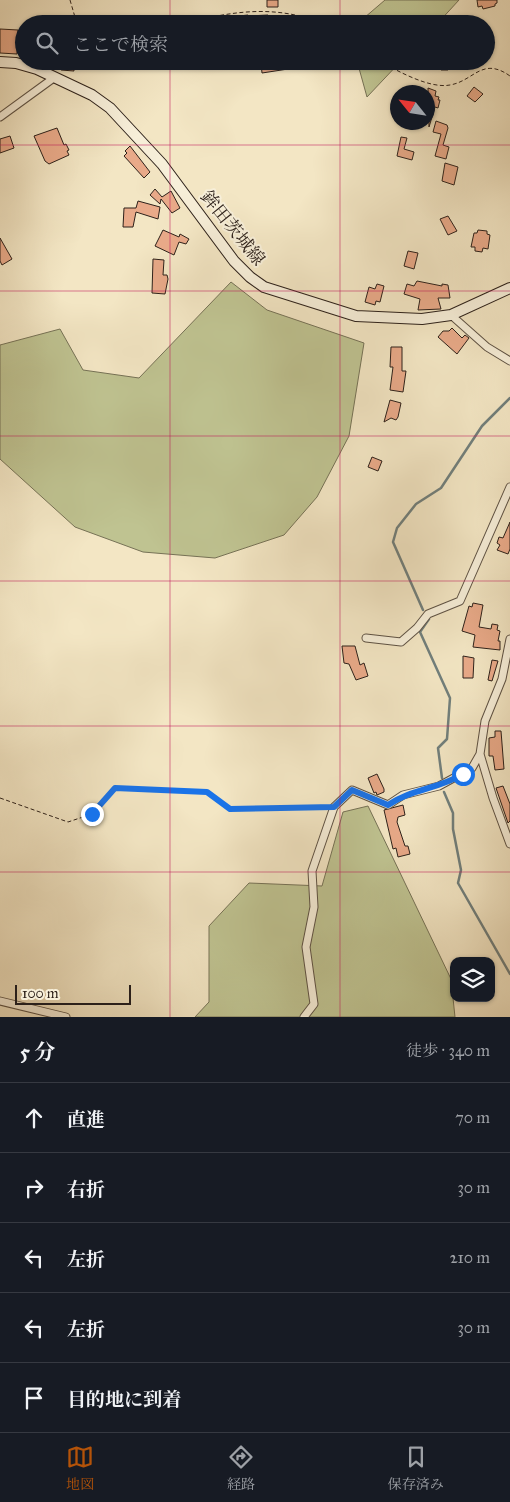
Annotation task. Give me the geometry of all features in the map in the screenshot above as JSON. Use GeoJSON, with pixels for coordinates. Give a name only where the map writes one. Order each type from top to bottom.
{"type":"FeatureCollection","features":[{"type":"Feature","properties":{"kind":"main road","name":"鉾田茨城線"},"geometry":{"type":"LineString","coordinates":[[0,62],[15,63]]}},
{"type":"Feature","properties":{"kind":"main road","name":"鉾田茨城線"},"geometry":{"type":"LineString","coordinates":[[38,70],[92,95],[121,117],[162,164],[234,261],[256,282],[274,291],[356,316],[422,319],[451,315],[510,288]]}},
{"type":"Feature","properties":{"kind":"street"},"geometry":{"type":"LineString","coordinates":[[0,117],[55,77]]}},
{"type":"Feature","properties":{"kind":"street"},"geometry":{"type":"LineString","coordinates":[[451,315],[487,347],[510,361]]}},
{"type":"Feature","properties":{"kind":"street"},"geometry":{"type":"LineString","coordinates":[[366,638],[401,642],[418,628],[428,614],[460,601],[510,487]]}},
{"type":"Feature","properties":{"kind":"street"},"geometry":{"type":"LineString","coordinates":[[304,1017],[314,1004],[306,947],[314,907],[312,871],[334,807],[352,790],[388,805],[403,795],[439,786],[454,780],[472,768],[480,754],[485,722],[502,679],[510,639]]}},
{"type":"Feature","properties":{"kind":"street"},"geometry":{"type":"LineString","coordinates":[[480,754],[493,798],[510,844]]}},
{"type":"Feature","properties":{"kind":"street"},"geometry":{"type":"LineString","coordinates":[[0,1001],[66,1017]]}},
{"type":"Feature","properties":{"kind":"path"},"geometry":{"type":"LineString","coordinates":[[70,0],[74,15]]}},
{"type":"Feature","properties":{"kind":"path"},"geometry":{"type":"LineString","coordinates":[[218,15],[281,11],[295,15]]}},
{"type":"Feature","properties":{"kind":"path"},"geometry":{"type":"LineString","coordinates":[[495,68],[510,76]]}},
{"type":"Feature","properties":{"kind":"path"},"geometry":{"type":"LineString","coordinates":[[395,70],[430,83],[450,85],[482,70]]}},
{"type":"Feature","properties":{"kind":"path"},"geometry":{"type":"LineString","coordinates":[[0,798],[68,822],[92,814],[115,788],[207,792],[230,809],[334,807]]}},
{"type":"Feature","properties":{"kind":"green space"},"geometry":{"type":"Polygon","coordinates":[[[385,0],[459,0],[445,15],[368,15],[385,0]]]}},
{"type":"Feature","properties":{"kind":"green space"},"geometry":{"type":"Polygon","coordinates":[[[360,70],[392,70],[367,97],[360,70]]]}},
{"type":"Feature","properties":{"kind":"green space"},"geometry":{"type":"Polygon","coordinates":[[[231,282],[267,310],[364,343],[349,436],[317,497],[284,535],[215,558],[143,552],[75,527],[0,459],[0,345],[60,329],[83,370],[139,378],[231,282]]]}},
{"type":"Feature","properties":{"kind":"green space"},"geometry":{"type":"Polygon","coordinates":[[[368,806],[450,977],[450,1002],[453,1002],[455,1017],[195,1017],[209,1002],[209,926],[249,883],[322,886],[343,812],[368,806]]]}},
{"type":"Feature","properties":{"kind":"building"},"geometry":{"type":"Polygon","coordinates":[[[267,0],[278,0],[278,7],[267,7],[267,0]]]}},
{"type":"Feature","properties":{"kind":"building"},"geometry":{"type":"Polygon","coordinates":[[[477,0],[497,0],[497,3],[495,6],[483,9],[482,6],[478,7],[477,0]]]}},
{"type":"Feature","properties":{"kind":"building"},"geometry":{"type":"Polygon","coordinates":[[[0,29],[15,30],[15,54],[0,53],[0,29]]]}},
{"type":"Feature","properties":{"kind":"building"},"geometry":{"type":"Polygon","coordinates":[[[262,70],[282,70],[262,73],[262,70]]]}},
{"type":"Feature","properties":{"kind":"building"},"geometry":{"type":"Polygon","coordinates":[[[474,87],[483,94],[475,102],[467,96],[474,87]]]}},
{"type":"Feature","properties":{"kind":"building"},"geometry":{"type":"Polygon","coordinates":[[[435,96],[439,97],[438,100],[440,100],[438,108],[435,107],[435,96]]]}},
{"type":"Feature","properties":{"kind":"building"},"geometry":{"type":"Polygon","coordinates":[[[436,121],[447,125],[448,128],[443,145],[449,147],[446,159],[435,156],[441,134],[433,132],[436,121]]]}},
{"type":"Feature","properties":{"kind":"building"},"geometry":{"type":"Polygon","coordinates":[[[57,128],[64,145],[66,144],[69,150],[67,151],[69,155],[49,164],[45,161],[34,136],[57,128]]]}},
{"type":"Feature","properties":{"kind":"building"},"geometry":{"type":"Polygon","coordinates":[[[10,136],[14,148],[0,153],[0,139],[10,136]]]}},
{"type":"Feature","properties":{"kind":"building"},"geometry":{"type":"Polygon","coordinates":[[[401,137],[407,138],[404,149],[414,152],[412,160],[397,156],[401,137]]]}},
{"type":"Feature","properties":{"kind":"building"},"geometry":{"type":"Polygon","coordinates":[[[130,146],[150,172],[144,178],[124,156],[127,153],[125,151],[130,146]]]}},
{"type":"Feature","properties":{"kind":"building"},"geometry":{"type":"Polygon","coordinates":[[[445,163],[458,167],[454,185],[442,181],[445,163]]]}},
{"type":"Feature","properties":{"kind":"building"},"geometry":{"type":"Polygon","coordinates":[[[155,189],[162,197],[171,191],[180,208],[172,213],[161,199],[160,204],[150,195],[155,189]]]}},
{"type":"Feature","properties":{"kind":"building"},"geometry":{"type":"Polygon","coordinates":[[[138,201],[160,207],[158,219],[136,212],[133,227],[123,227],[124,208],[136,208],[138,201]]]}},
{"type":"Feature","properties":{"kind":"building"},"geometry":{"type":"Polygon","coordinates":[[[448,216],[457,231],[448,235],[440,219],[448,216]]]}},
{"type":"Feature","properties":{"kind":"building"},"geometry":{"type":"Polygon","coordinates":[[[163,230],[179,237],[180,234],[189,239],[186,244],[179,242],[174,255],[155,246],[163,230]]]}},
{"type":"Feature","properties":{"kind":"building"},"geometry":{"type":"Polygon","coordinates":[[[478,230],[487,231],[487,234],[490,235],[488,249],[483,248],[482,252],[475,251],[475,247],[471,247],[474,233],[477,233],[478,230]]]}},
{"type":"Feature","properties":{"kind":"building"},"geometry":{"type":"Polygon","coordinates":[[[0,238],[12,259],[2,265],[0,261],[0,238]]]}},
{"type":"Feature","properties":{"kind":"building"},"geometry":{"type":"Polygon","coordinates":[[[408,251],[418,253],[414,269],[404,266],[408,251]]]}},
{"type":"Feature","properties":{"kind":"building"},"geometry":{"type":"Polygon","coordinates":[[[153,259],[164,260],[163,275],[167,275],[168,279],[165,294],[152,293],[153,259]]]}},
{"type":"Feature","properties":{"kind":"building"},"geometry":{"type":"Polygon","coordinates":[[[417,281],[442,286],[442,284],[448,285],[450,298],[438,298],[441,309],[418,310],[420,299],[404,294],[407,284],[414,286],[417,281]]]}},
{"type":"Feature","properties":{"kind":"building"},"geometry":{"type":"Polygon","coordinates":[[[377,284],[384,286],[380,302],[376,301],[375,305],[365,302],[369,287],[375,289],[377,284]]]}},
{"type":"Feature","properties":{"kind":"building"},"geometry":{"type":"Polygon","coordinates":[[[452,328],[462,338],[465,335],[469,338],[457,354],[438,337],[443,331],[449,331],[452,328]]]}},
{"type":"Feature","properties":{"kind":"building"},"geometry":{"type":"Polygon","coordinates":[[[391,347],[402,347],[402,371],[406,371],[403,392],[390,390],[393,367],[390,367],[391,347]]]}},
{"type":"Feature","properties":{"kind":"building"},"geometry":{"type":"Polygon","coordinates":[[[390,400],[401,403],[398,417],[396,420],[391,418],[384,422],[390,400]]]}},
{"type":"Feature","properties":{"kind":"building"},"geometry":{"type":"Polygon","coordinates":[[[372,457],[382,461],[378,471],[368,467],[372,457]]]}},
{"type":"Feature","properties":{"kind":"building"},"geometry":{"type":"Polygon","coordinates":[[[510,522],[510,549],[508,554],[497,550],[500,545],[497,543],[499,537],[503,538],[510,522]]]}},
{"type":"Feature","properties":{"kind":"building"},"geometry":{"type":"Polygon","coordinates":[[[473,603],[483,605],[479,627],[491,629],[492,624],[498,625],[497,630],[500,631],[498,641],[500,641],[500,650],[473,647],[475,635],[462,631],[469,606],[472,607],[473,603]]]}},
{"type":"Feature","properties":{"kind":"building"},"geometry":{"type":"Polygon","coordinates":[[[342,646],[355,646],[360,665],[364,663],[368,676],[356,680],[349,664],[344,663],[342,646]]]}},
{"type":"Feature","properties":{"kind":"building"},"geometry":{"type":"Polygon","coordinates":[[[463,656],[474,658],[473,678],[463,678],[463,656]]]}},
{"type":"Feature","properties":{"kind":"building"},"geometry":{"type":"Polygon","coordinates":[[[492,660],[498,661],[492,681],[488,680],[492,660]]]}},
{"type":"Feature","properties":{"kind":"building"},"geometry":{"type":"Polygon","coordinates":[[[495,731],[501,731],[504,769],[495,770],[493,756],[489,756],[489,738],[495,737],[495,731]]]}},
{"type":"Feature","properties":{"kind":"building"},"geometry":{"type":"Polygon","coordinates":[[[377,774],[384,792],[377,795],[376,792],[374,793],[368,778],[377,774]]]}},
{"type":"Feature","properties":{"kind":"building"},"geometry":{"type":"Polygon","coordinates":[[[503,786],[510,804],[510,821],[508,823],[496,788],[503,786]]]}},
{"type":"Feature","properties":{"kind":"building"},"geometry":{"type":"Polygon","coordinates":[[[403,805],[405,815],[398,817],[397,822],[405,846],[408,846],[410,854],[398,857],[396,848],[393,849],[384,810],[403,805]]]}},
{"type":"Feature","properties":{"kind":"waterway"},"geometry":{"type":"LineString","coordinates":[[423,610],[393,542],[397,528],[416,504],[441,488],[482,426],[510,398]]}},
{"type":"Feature","properties":{"kind":"waterway"},"geometry":{"type":"LineString","coordinates":[[429,619],[420,632],[450,698],[447,739],[438,748],[442,778]]}},
{"type":"Feature","properties":{"kind":"waterway"},"geometry":{"type":"LineString","coordinates":[[444,792],[453,813],[453,829],[461,870],[458,883],[510,974]]}},
{"type":"Feature","properties":{"kind":"route"},"geometry":{"type":"LineString","coordinates":[[92,814],[115,788],[207,792],[230,809],[334,807],[352,790],[362,792],[388,805],[403,795],[439,786],[463,774]]}}]}
